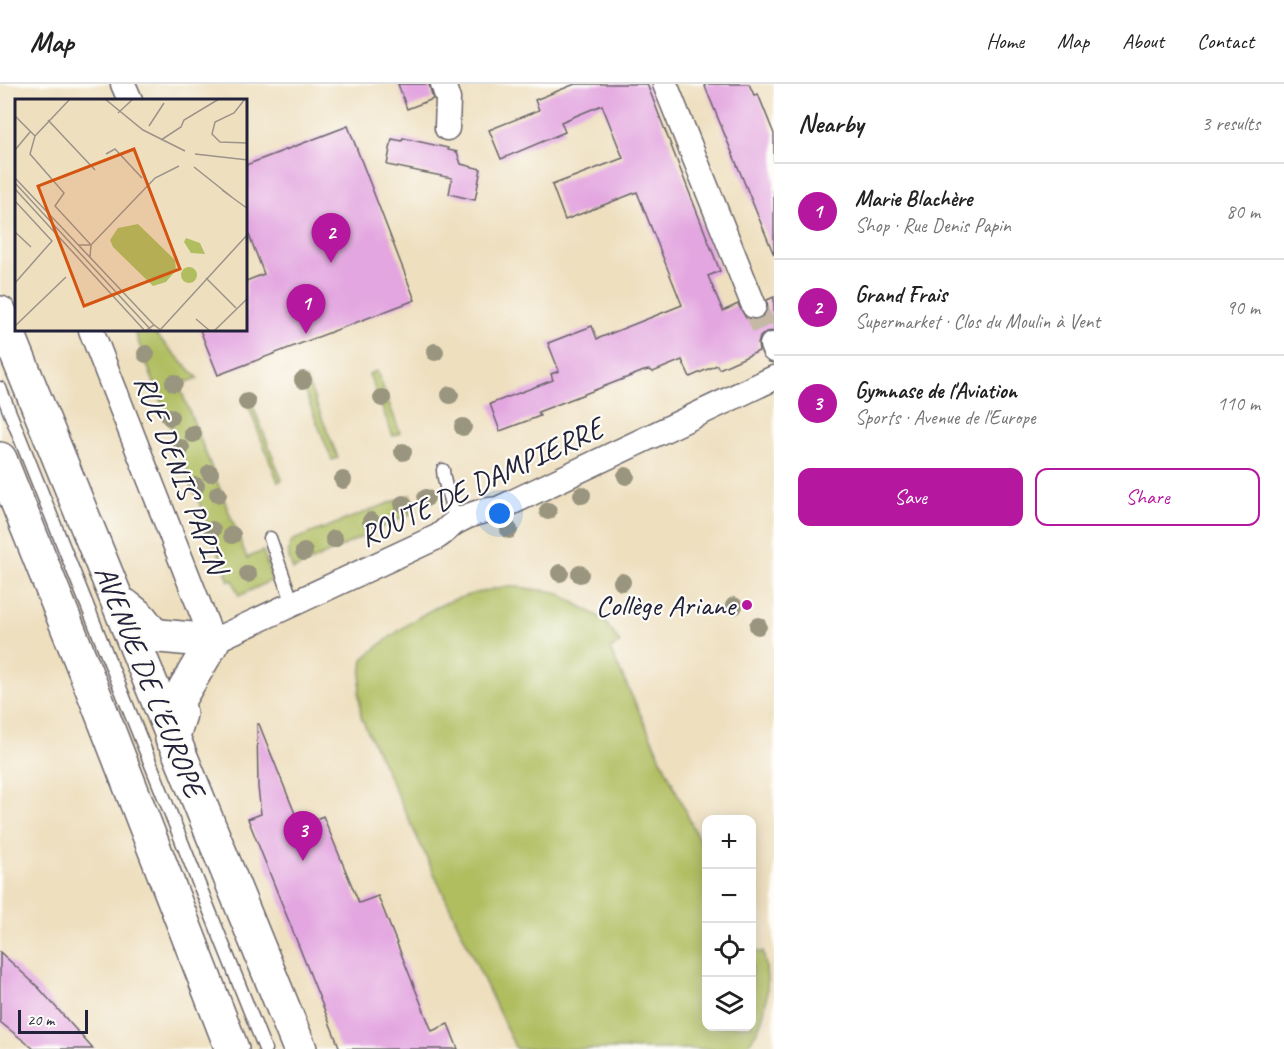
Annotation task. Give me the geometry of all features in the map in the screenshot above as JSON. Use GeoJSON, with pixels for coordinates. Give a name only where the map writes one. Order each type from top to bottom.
{"type":"FeatureCollection","features":[{"type":"Feature","properties":{"kind":"main road","name":"AVENUE DE L'EUROPE"},"geometry":{"type":"LineString","coordinates":[[0,313],[300,1049]]}},
{"type":"Feature","properties":{"kind":"main road","name":"AVENUE DE L'EUROPE"},"geometry":{"type":"LineString","coordinates":[[0,459],[232,1049]]}},
{"type":"Feature","properties":{"kind":"main road"},"geometry":{"type":"LineString","coordinates":[[119,602],[142,619],[144,625],[152,633],[160,636],[213,641],[180,697],[178,702],[180,714],[172,739]]}},
{"type":"Feature","properties":{"kind":"street"},"geometry":{"type":"LineString","coordinates":[[123,84],[130,99]]}},
{"type":"Feature","properties":{"kind":"street"},"geometry":{"type":"LineString","coordinates":[[443,84],[448,99],[447,128]]}},
{"type":"Feature","properties":{"kind":"street"},"geometry":{"type":"LineString","coordinates":[[665,84],[754,306]]}},
{"type":"Feature","properties":{"kind":"street","name":"RUE DENIS PAPIN"},"geometry":{"type":"LineString","coordinates":[[92,332],[213,641]]}},
{"type":"Feature","properties":{"kind":"street","name":"ROUTE DE DAMPIERRE"},"geometry":{"type":"LineString","coordinates":[[213,641],[436,537],[447,531],[454,523],[484,510],[498,509],[774,378]]}},
{"type":"Feature","properties":{"kind":"lane"},"geometry":{"type":"LineString","coordinates":[[0,388],[265,1049]]}},
{"type":"Feature","properties":{"kind":"lane"},"geometry":{"type":"LineString","coordinates":[[443,470],[444,484],[454,510],[454,523]]}},
{"type":"Feature","properties":{"kind":"lane"},"geometry":{"type":"LineString","coordinates":[[449,497],[464,506],[484,510]]}},
{"type":"Feature","properties":{"kind":"lane"},"geometry":{"type":"LineString","coordinates":[[270,538],[293,604]]}},
{"type":"Feature","properties":{"kind":"green space"},"geometry":{"type":"Polygon","coordinates":[[[135,332],[153,332],[198,378],[179,385],[247,558],[263,551],[272,580],[239,596],[233,580],[229,581],[135,332]]]}},
{"type":"Feature","properties":{"kind":"green space"},"geometry":{"type":"Polygon","coordinates":[[[377,371],[400,433],[393,436],[369,374],[377,371]]]}},
{"type":"Feature","properties":{"kind":"green space"},"geometry":{"type":"Polygon","coordinates":[[[306,378],[338,458],[332,460],[300,380],[306,378]]]}},
{"type":"Feature","properties":{"kind":"green space"},"geometry":{"type":"Polygon","coordinates":[[[250,398],[282,480],[278,482],[246,400],[250,398]]]}},
{"type":"Feature","properties":{"kind":"green space"},"geometry":{"type":"Polygon","coordinates":[[[410,495],[416,511],[293,570],[288,551],[293,540],[410,495]]]}},
{"type":"Feature","properties":{"kind":"green space"},"geometry":{"type":"Polygon","coordinates":[[[503,587],[555,592],[603,619],[620,643],[610,649],[702,846],[702,1031],[756,1031],[756,952],[763,952],[767,977],[766,1002],[759,1026],[753,1038],[745,1049],[516,1049],[361,717],[359,694],[363,659],[418,618],[465,596],[503,587]]]}},
{"type":"Feature","properties":{"kind":"building"},"geometry":{"type":"Polygon","coordinates":[[[398,84],[429,84],[433,99],[407,109],[398,84]]]}},
{"type":"Feature","properties":{"kind":"building"},"geometry":{"type":"Polygon","coordinates":[[[575,84],[647,84],[720,271],[708,276],[723,311],[738,304],[746,318],[759,319],[768,309],[767,300],[774,297],[774,331],[766,332],[760,337],[759,351],[719,369],[717,365],[690,377],[682,360],[653,372],[644,371],[538,412],[540,416],[500,431],[490,404],[553,380],[551,374],[559,371],[548,343],[592,326],[597,339],[682,305],[637,192],[565,220],[552,185],[623,158],[602,105],[561,122],[565,132],[501,159],[489,130],[539,110],[535,100],[575,84]]]}},
{"type":"Feature","properties":{"kind":"building"},"geometry":{"type":"Polygon","coordinates":[[[704,84],[749,84],[754,95],[758,94],[774,134],[774,255],[704,84]]]}},
{"type":"Feature","properties":{"kind":"building"},"geometry":{"type":"Polygon","coordinates":[[[348,126],[415,300],[218,375],[201,332],[248,332],[248,280],[264,274],[248,232],[248,164],[348,126]]]}},
{"type":"Feature","properties":{"kind":"building"},"geometry":{"type":"Polygon","coordinates":[[[403,138],[448,148],[448,150],[457,152],[461,164],[481,169],[475,200],[449,194],[452,178],[387,165],[392,139],[402,141],[403,138]]]}},
{"type":"Feature","properties":{"kind":"building"},"geometry":{"type":"Polygon","coordinates":[[[257,724],[259,724],[300,826],[323,816],[359,903],[378,896],[432,1031],[448,1024],[458,1049],[340,1049],[248,819],[261,814],[257,724]]]}},
{"type":"Feature","properties":{"kind":"building"},"geometry":{"type":"Polygon","coordinates":[[[0,952],[38,987],[93,1049],[34,1049],[0,1022],[0,952]]]}},
{"type":"Feature","properties":{"kind":"tunnel"},"geometry":{"type":"LineString","coordinates":[[754,306],[772,345]]}},
{"type":"Feature","properties":{"kind":"place","name":"Grand Frais"},"geometry":{"type":"Point","coordinates":[331,263]}},
{"type":"Feature","properties":{"kind":"place","name":"Marie Blachère"},"geometry":{"type":"Point","coordinates":[306,334]}},
{"type":"Feature","properties":{"kind":"place","name":"Collège Ariane"},"geometry":{"type":"Point","coordinates":[747,605]}},
{"type":"Feature","properties":{"kind":"place","name":"Gymnase de l'Aviation"},"geometry":{"type":"Point","coordinates":[303,861]}}]}
